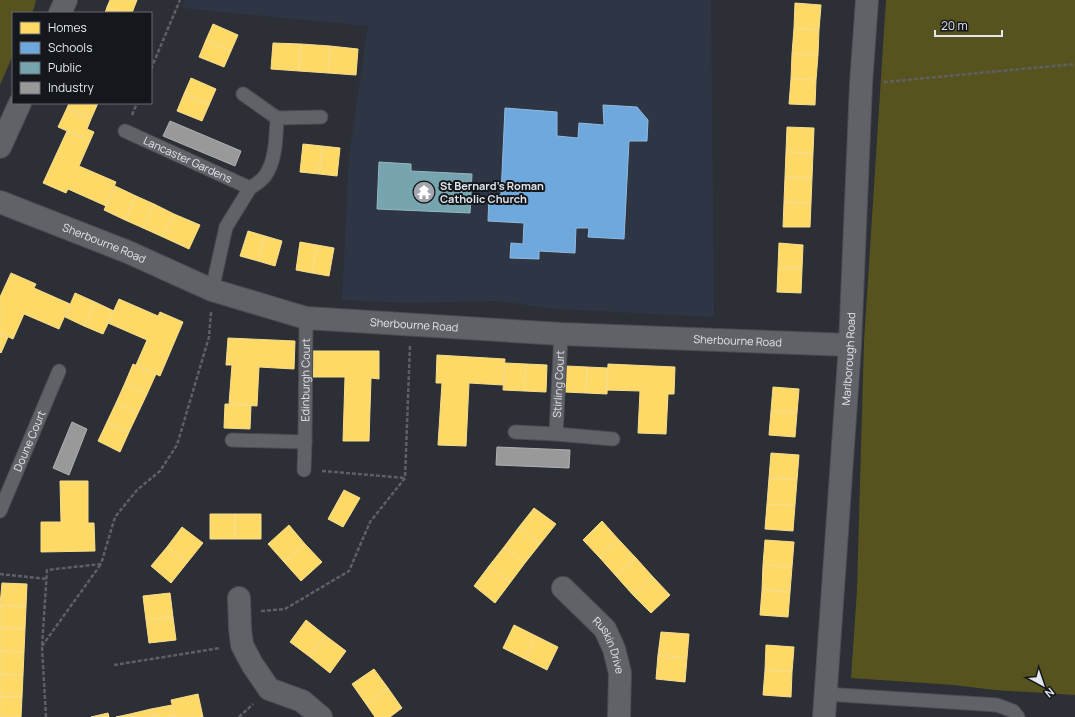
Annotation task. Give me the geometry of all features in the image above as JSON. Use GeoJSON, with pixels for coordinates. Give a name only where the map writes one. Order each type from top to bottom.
{"type":"FeatureCollection","features":[{"type":"Feature","properties":{"kind":"street"},"geometry":{"type":"LineString","coordinates":[[60,12],[66,0]]}},
{"type":"Feature","properties":{"kind":"street","name":"Marlborough Road"},"geometry":{"type":"LineString","coordinates":[[824,717],[850,345],[861,84],[867,0]]}},
{"type":"Feature","properties":{"kind":"street"},"geometry":{"type":"LineString","coordinates":[[0,147],[20,104]]}},
{"type":"Feature","properties":{"kind":"street","name":"Sherbourne Road"},"geometry":{"type":"LineString","coordinates":[[0,202],[128,252],[212,290],[306,318],[561,334],[850,345]]}},
{"type":"Feature","properties":{"kind":"street","name":"Ruskin Drive"},"geometry":{"type":"LineString","coordinates":[[563,588],[605,629],[614,649],[620,673],[619,717]]}},
{"type":"Feature","properties":{"kind":"street"},"geometry":{"type":"LineString","coordinates":[[239,605],[242,644],[252,664],[269,689],[302,701],[321,717]]}},
{"type":"Feature","properties":{"kind":"lane"},"geometry":{"type":"LineString","coordinates":[[243,94],[277,118],[321,117]]}},
{"type":"Feature","properties":{"kind":"lane"},"geometry":{"type":"LineString","coordinates":[[212,290],[226,227],[250,188],[264,177],[272,163],[277,118]]}},
{"type":"Feature","properties":{"kind":"lane","name":"Lancaster Gardens"},"geometry":{"type":"LineString","coordinates":[[126,131],[250,188]]}},
{"type":"Feature","properties":{"kind":"lane","name":"Edinburgh Court"},"geometry":{"type":"LineString","coordinates":[[304,470],[306,318]]}},
{"type":"Feature","properties":{"kind":"lane","name":"Stirling Court"},"geometry":{"type":"LineString","coordinates":[[556,434],[561,334]]}},
{"type":"Feature","properties":{"kind":"lane","name":"Doune Court"},"geometry":{"type":"LineString","coordinates":[[0,511],[59,371]]}},
{"type":"Feature","properties":{"kind":"lane","name":"Stirling Court"},"geometry":{"type":"LineString","coordinates":[[515,432],[613,439]]}},
{"type":"Feature","properties":{"kind":"lane"},"geometry":{"type":"LineString","coordinates":[[232,440],[305,442]]}},
{"type":"Feature","properties":{"kind":"lane"},"geometry":{"type":"LineString","coordinates":[[826,694],[997,705],[1013,711],[1018,717]]}},
{"type":"Feature","properties":{"kind":"path"},"geometry":{"type":"LineString","coordinates":[[152,67],[180,0]]}},
{"type":"Feature","properties":{"kind":"path"},"geometry":{"type":"LineString","coordinates":[[861,84],[1075,64]]}},
{"type":"Feature","properties":{"kind":"path"},"geometry":{"type":"LineString","coordinates":[[42,647],[101,564],[115,517],[136,490],[160,471],[177,445],[209,337],[212,290]]}},
{"type":"Feature","properties":{"kind":"path"},"geometry":{"type":"LineString","coordinates":[[239,605],[285,609],[349,571],[370,522],[405,478],[410,325]]}},
{"type":"Feature","properties":{"kind":"path"},"geometry":{"type":"LineString","coordinates":[[304,470],[405,478]]}},
{"type":"Feature","properties":{"kind":"path"},"geometry":{"type":"LineString","coordinates":[[46,717],[42,647],[48,579],[47,570],[101,564]]}},
{"type":"Feature","properties":{"kind":"path"},"geometry":{"type":"LineString","coordinates":[[0,574],[48,579]]}},
{"type":"Feature","properties":{"kind":"path"},"geometry":{"type":"LineString","coordinates":[[114,665],[242,644]]}},
{"type":"Feature","properties":{"kind":"shaded area"},"geometry":{"type":"Polygon","coordinates":[[[0,0],[36,0],[32,12],[12,12],[12,57],[0,85],[0,0]]]}},
{"type":"Feature","properties":{"kind":"shaded area"},"geometry":{"type":"Polygon","coordinates":[[[185,0],[711,0],[714,317],[558,309],[496,301],[407,303],[342,300],[349,156],[368,26],[182,8],[185,0]]]}},
{"type":"Feature","properties":{"kind":"shaded area"},"geometry":{"type":"Polygon","coordinates":[[[886,0],[1075,0],[1075,695],[851,678],[857,590],[864,342],[886,0]]]}},
{"type":"Feature","properties":{"kind":"building: Homes"},"geometry":{"type":"Polygon","coordinates":[[[110,0],[137,0],[132,12],[120,12],[107,7],[110,0]]]}},
{"type":"Feature","properties":{"kind":"building: Homes"},"geometry":{"type":"Polygon","coordinates":[[[795,3],[821,5],[819,30],[794,28],[795,3]]]}},
{"type":"Feature","properties":{"kind":"building: Homes"},"geometry":{"type":"Polygon","coordinates":[[[107,7],[120,12],[105,12],[107,7]]]}},
{"type":"Feature","properties":{"kind":"building: Homes"},"geometry":{"type":"Polygon","coordinates":[[[213,24],[238,35],[231,51],[206,40],[213,24]]]}},
{"type":"Feature","properties":{"kind":"building: Homes"},"geometry":{"type":"Polygon","coordinates":[[[794,28],[819,30],[818,55],[792,54],[794,28]]]}},
{"type":"Feature","properties":{"kind":"building: Homes"},"geometry":{"type":"Polygon","coordinates":[[[206,40],[231,51],[224,67],[199,57],[206,40]]]}},
{"type":"Feature","properties":{"kind":"building: Homes"},"geometry":{"type":"Polygon","coordinates":[[[273,43],[301,44],[299,71],[271,69],[273,43]]]}},
{"type":"Feature","properties":{"kind":"building: Homes"},"geometry":{"type":"Polygon","coordinates":[[[301,44],[330,46],[328,73],[299,71],[301,44]]]}},
{"type":"Feature","properties":{"kind":"building: Homes"},"geometry":{"type":"Polygon","coordinates":[[[330,46],[358,49],[356,75],[328,73],[330,46]]]}},
{"type":"Feature","properties":{"kind":"building: Homes"},"geometry":{"type":"Polygon","coordinates":[[[792,54],[818,55],[816,80],[791,79],[792,54]]]}},
{"type":"Feature","properties":{"kind":"building: Homes"},"geometry":{"type":"Polygon","coordinates":[[[191,78],[216,89],[209,105],[184,94],[191,78]]]}},
{"type":"Feature","properties":{"kind":"building: Homes"},"geometry":{"type":"Polygon","coordinates":[[[791,79],[816,80],[815,105],[789,104],[791,79]]]}},
{"type":"Feature","properties":{"kind":"building: Homes"},"geometry":{"type":"Polygon","coordinates":[[[184,94],[209,105],[202,121],[177,111],[184,94]]]}},
{"type":"Feature","properties":{"kind":"building: Homes"},"geometry":{"type":"Polygon","coordinates":[[[69,104],[98,104],[91,119],[67,108],[69,104]]]}},
{"type":"Feature","properties":{"kind":"building: Homes"},"geometry":{"type":"Polygon","coordinates":[[[67,108],[91,119],[87,129],[94,132],[90,141],[58,127],[67,108]]]}},
{"type":"Feature","properties":{"kind":"building: Homes"},"geometry":{"type":"Polygon","coordinates":[[[787,127],[814,128],[813,153],[786,152],[787,127]]]}},
{"type":"Feature","properties":{"kind":"building: Homes"},"geometry":{"type":"Polygon","coordinates":[[[67,131],[90,141],[79,166],[116,182],[106,206],[68,189],[66,193],[43,183],[67,131]]]}},
{"type":"Feature","properties":{"kind":"building: Homes"},"geometry":{"type":"Polygon","coordinates":[[[303,144],[322,146],[319,174],[300,172],[303,144]]]}},
{"type":"Feature","properties":{"kind":"building: Homes"},"geometry":{"type":"Polygon","coordinates":[[[322,146],[340,148],[337,176],[319,174],[322,146]]]}},
{"type":"Feature","properties":{"kind":"building: Homes"},"geometry":{"type":"Polygon","coordinates":[[[786,152],[813,153],[812,178],[785,177],[786,152]]]}},
{"type":"Feature","properties":{"kind":"building: Homes"},"geometry":{"type":"Polygon","coordinates":[[[785,177],[812,178],[811,203],[784,202],[785,177]]]}},
{"type":"Feature","properties":{"kind":"building: Homes"},"geometry":{"type":"Polygon","coordinates":[[[115,186],[136,196],[125,220],[104,210],[115,186]]]}},
{"type":"Feature","properties":{"kind":"building: Homes"},"geometry":{"type":"Polygon","coordinates":[[[136,196],[154,204],[143,228],[125,220],[136,196]]]}},
{"type":"Feature","properties":{"kind":"building: Homes"},"geometry":{"type":"Polygon","coordinates":[[[784,202],[811,203],[810,227],[783,227],[784,202]]]}},
{"type":"Feature","properties":{"kind":"building: Homes"},"geometry":{"type":"Polygon","coordinates":[[[154,204],[174,214],[163,237],[143,228],[154,204]]]}},
{"type":"Feature","properties":{"kind":"building: Homes"},"geometry":{"type":"Polygon","coordinates":[[[174,214],[200,225],[189,249],[163,237],[174,214]]]}},
{"type":"Feature","properties":{"kind":"building: Homes"},"geometry":{"type":"Polygon","coordinates":[[[248,231],[265,236],[258,261],[240,256],[248,231]]]}},
{"type":"Feature","properties":{"kind":"building: Homes"},"geometry":{"type":"Polygon","coordinates":[[[265,236],[282,241],[275,266],[258,261],[265,236]]]}},
{"type":"Feature","properties":{"kind":"building: Homes"},"geometry":{"type":"Polygon","coordinates":[[[300,242],[317,245],[312,273],[296,270],[300,242]]]}},
{"type":"Feature","properties":{"kind":"building: Homes"},"geometry":{"type":"Polygon","coordinates":[[[779,243],[803,245],[802,269],[778,268],[779,243]]]}},
{"type":"Feature","properties":{"kind":"building: Homes"},"geometry":{"type":"Polygon","coordinates":[[[317,245],[334,248],[329,276],[312,273],[317,245]]]}},
{"type":"Feature","properties":{"kind":"building: Homes"},"geometry":{"type":"Polygon","coordinates":[[[778,268],[802,269],[801,293],[777,292],[778,268]]]}},
{"type":"Feature","properties":{"kind":"building: Homes"},"geometry":{"type":"Polygon","coordinates":[[[11,273],[36,284],[34,288],[70,304],[59,329],[24,314],[13,339],[0,333],[0,297],[11,273]]]}},
{"type":"Feature","properties":{"kind":"building: Homes"},"geometry":{"type":"Polygon","coordinates":[[[75,293],[95,302],[84,326],[65,317],[75,293]]]}},
{"type":"Feature","properties":{"kind":"building: Homes"},"geometry":{"type":"Polygon","coordinates":[[[119,299],[158,316],[160,312],[183,322],[160,376],[136,365],[147,340],[108,323],[119,299]]]}},
{"type":"Feature","properties":{"kind":"building: Homes"},"geometry":{"type":"Polygon","coordinates":[[[95,302],[114,311],[103,334],[84,326],[95,302]]]}},
{"type":"Feature","properties":{"kind":"building: Homes"},"geometry":{"type":"Polygon","coordinates":[[[0,333],[8,337],[1,353],[0,352],[0,333]]]}},
{"type":"Feature","properties":{"kind":"building: Homes"},"geometry":{"type":"Polygon","coordinates":[[[228,338],[295,341],[294,369],[259,367],[257,406],[229,404],[232,365],[226,365],[228,338]]]}},
{"type":"Feature","properties":{"kind":"building: Homes"},"geometry":{"type":"Polygon","coordinates":[[[313,351],[379,351],[379,379],[371,378],[369,441],[343,441],[345,377],[313,377],[313,351]]]}},
{"type":"Feature","properties":{"kind":"building: Homes"},"geometry":{"type":"Polygon","coordinates":[[[437,355],[505,359],[503,385],[469,383],[466,446],[438,445],[442,383],[436,383],[437,355]]]}},
{"type":"Feature","properties":{"kind":"building: Homes"},"geometry":{"type":"Polygon","coordinates":[[[505,363],[526,364],[524,391],[503,390],[505,363]]]}},
{"type":"Feature","properties":{"kind":"building: Homes"},"geometry":{"type":"Polygon","coordinates":[[[133,364],[156,374],[147,394],[125,383],[133,364]]]}},
{"type":"Feature","properties":{"kind":"building: Homes"},"geometry":{"type":"Polygon","coordinates":[[[526,364],[547,365],[546,392],[524,391],[526,364]]]}},
{"type":"Feature","properties":{"kind":"building: Homes"},"geometry":{"type":"Polygon","coordinates":[[[608,364],[675,367],[674,394],[668,394],[666,434],[638,433],[640,391],[607,390],[608,364]]]}},
{"type":"Feature","properties":{"kind":"building: Homes"},"geometry":{"type":"Polygon","coordinates":[[[566,366],[587,367],[586,393],[565,392],[566,366]]]}},
{"type":"Feature","properties":{"kind":"building: Homes"},"geometry":{"type":"Polygon","coordinates":[[[587,367],[608,368],[607,394],[586,393],[587,367]]]}},
{"type":"Feature","properties":{"kind":"building: Homes"},"geometry":{"type":"Polygon","coordinates":[[[125,383],[147,394],[138,413],[116,403],[125,383]]]}},
{"type":"Feature","properties":{"kind":"building: Homes"},"geometry":{"type":"Polygon","coordinates":[[[773,387],[799,389],[797,413],[771,411],[773,387]]]}},
{"type":"Feature","properties":{"kind":"building: Homes"},"geometry":{"type":"Polygon","coordinates":[[[116,403],[138,413],[129,432],[107,422],[116,403]]]}},
{"type":"Feature","properties":{"kind":"building: Homes"},"geometry":{"type":"Polygon","coordinates":[[[225,404],[251,405],[250,429],[224,428],[225,404]]]}},
{"type":"Feature","properties":{"kind":"building: Homes"},"geometry":{"type":"Polygon","coordinates":[[[771,411],[797,413],[795,437],[769,435],[771,411]]]}},
{"type":"Feature","properties":{"kind":"building: Homes"},"geometry":{"type":"Polygon","coordinates":[[[107,422],[129,432],[120,452],[98,441],[107,422]]]}},
{"type":"Feature","properties":{"kind":"building: Homes"},"geometry":{"type":"Polygon","coordinates":[[[771,453],[799,455],[797,480],[769,478],[771,453]]]}},
{"type":"Feature","properties":{"kind":"building: Homes"},"geometry":{"type":"Polygon","coordinates":[[[769,478],[797,480],[795,505],[767,504],[769,478]]]}},
{"type":"Feature","properties":{"kind":"building: Homes"},"geometry":{"type":"Polygon","coordinates":[[[60,481],[88,481],[88,523],[94,523],[95,551],[41,552],[41,522],[61,522],[60,481]]]}},
{"type":"Feature","properties":{"kind":"building: Homes"},"geometry":{"type":"Polygon","coordinates":[[[344,490],[360,498],[343,527],[328,519],[344,490]]]}},
{"type":"Feature","properties":{"kind":"building: Homes"},"geometry":{"type":"Polygon","coordinates":[[[767,504],[795,505],[793,531],[765,529],[767,504]]]}},
{"type":"Feature","properties":{"kind":"building: Homes"},"geometry":{"type":"Polygon","coordinates":[[[534,508],[556,524],[540,544],[519,527],[534,508]]]}},
{"type":"Feature","properties":{"kind":"building: Homes"},"geometry":{"type":"Polygon","coordinates":[[[210,514],[235,514],[235,539],[210,539],[210,514]]]}},
{"type":"Feature","properties":{"kind":"building: Homes"},"geometry":{"type":"Polygon","coordinates":[[[235,514],[261,514],[261,539],[235,539],[235,514]]]}},
{"type":"Feature","properties":{"kind":"building: Homes"},"geometry":{"type":"Polygon","coordinates":[[[602,521],[619,540],[600,558],[583,540],[602,521]]]}},
{"type":"Feature","properties":{"kind":"building: Homes"},"geometry":{"type":"Polygon","coordinates":[[[289,525],[305,544],[284,562],[268,544],[289,525]]]}},
{"type":"Feature","properties":{"kind":"building: Homes"},"geometry":{"type":"Polygon","coordinates":[[[182,527],[203,543],[187,563],[167,547],[182,527]]]}},
{"type":"Feature","properties":{"kind":"building: Homes"},"geometry":{"type":"Polygon","coordinates":[[[519,527],[540,544],[525,563],[504,547],[519,527]]]}},
{"type":"Feature","properties":{"kind":"building: Homes"},"geometry":{"type":"Polygon","coordinates":[[[619,540],[636,558],[616,576],[600,558],[619,540]]]}},
{"type":"Feature","properties":{"kind":"building: Homes"},"geometry":{"type":"Polygon","coordinates":[[[765,540],[794,542],[792,567],[763,565],[765,540]]]}},
{"type":"Feature","properties":{"kind":"building: Homes"},"geometry":{"type":"Polygon","coordinates":[[[305,544],[322,562],[301,581],[284,562],[305,544]]]}},
{"type":"Feature","properties":{"kind":"building: Homes"},"geometry":{"type":"Polygon","coordinates":[[[167,547],[187,563],[171,583],[151,566],[167,547]]]}},
{"type":"Feature","properties":{"kind":"building: Homes"},"geometry":{"type":"Polygon","coordinates":[[[504,547],[525,563],[510,583],[489,566],[504,547]]]}},
{"type":"Feature","properties":{"kind":"building: Homes"},"geometry":{"type":"Polygon","coordinates":[[[636,558],[653,577],[633,595],[616,576],[636,558]]]}},
{"type":"Feature","properties":{"kind":"building: Homes"},"geometry":{"type":"Polygon","coordinates":[[[763,565],[792,567],[790,592],[762,590],[763,565]]]}},
{"type":"Feature","properties":{"kind":"building: Homes"},"geometry":{"type":"Polygon","coordinates":[[[489,566],[510,583],[495,603],[474,586],[489,566]]]}},
{"type":"Feature","properties":{"kind":"building: Homes"},"geometry":{"type":"Polygon","coordinates":[[[653,577],[670,595],[651,613],[633,595],[653,577]]]}},
{"type":"Feature","properties":{"kind":"building: Homes"},"geometry":{"type":"Polygon","coordinates":[[[2,583],[27,584],[26,607],[0,605],[2,583]]]}},
{"type":"Feature","properties":{"kind":"building: Homes"},"geometry":{"type":"Polygon","coordinates":[[[762,590],[790,592],[788,617],[760,615],[762,590]]]}},
{"type":"Feature","properties":{"kind":"building: Homes"},"geometry":{"type":"Polygon","coordinates":[[[170,593],[173,617],[146,620],[143,596],[170,593]]]}},
{"type":"Feature","properties":{"kind":"building: Homes"},"geometry":{"type":"Polygon","coordinates":[[[0,605],[26,607],[25,629],[0,628],[0,605]]]}},
{"type":"Feature","properties":{"kind":"building: Homes"},"geometry":{"type":"Polygon","coordinates":[[[173,617],[176,640],[149,643],[146,620],[173,617]]]}},
{"type":"Feature","properties":{"kind":"building: Homes"},"geometry":{"type":"Polygon","coordinates":[[[306,620],[326,636],[310,657],[290,642],[306,620]]]}},
{"type":"Feature","properties":{"kind":"building: Homes"},"geometry":{"type":"Polygon","coordinates":[[[514,625],[536,636],[525,659],[503,648],[514,625]]]}},
{"type":"Feature","properties":{"kind":"building: Homes"},"geometry":{"type":"Polygon","coordinates":[[[0,628],[25,629],[24,652],[0,651],[0,628]]]}},
{"type":"Feature","properties":{"kind":"building: Homes"},"geometry":{"type":"Polygon","coordinates":[[[661,632],[689,634],[687,658],[658,655],[661,632]]]}},
{"type":"Feature","properties":{"kind":"building: Homes"},"geometry":{"type":"Polygon","coordinates":[[[326,636],[346,651],[330,673],[310,657],[326,636]]]}},
{"type":"Feature","properties":{"kind":"building: Homes"},"geometry":{"type":"Polygon","coordinates":[[[536,636],[558,647],[547,670],[525,659],[536,636]]]}},
{"type":"Feature","properties":{"kind":"building: Homes"},"geometry":{"type":"Polygon","coordinates":[[[766,645],[794,647],[792,672],[765,670],[766,645]]]}},
{"type":"Feature","properties":{"kind":"building: Homes"},"geometry":{"type":"Polygon","coordinates":[[[0,651],[24,652],[23,675],[0,674],[0,651]]]}},
{"type":"Feature","properties":{"kind":"building: Homes"},"geometry":{"type":"Polygon","coordinates":[[[658,655],[687,658],[685,682],[656,679],[658,655]]]}},
{"type":"Feature","properties":{"kind":"building: Homes"},"geometry":{"type":"Polygon","coordinates":[[[374,669],[388,688],[366,704],[352,684],[374,669]]]}},
{"type":"Feature","properties":{"kind":"building: Homes"},"geometry":{"type":"Polygon","coordinates":[[[765,670],[792,672],[791,697],[763,695],[765,670]]]}},
{"type":"Feature","properties":{"kind":"building: Homes"},"geometry":{"type":"Polygon","coordinates":[[[0,674],[23,675],[22,697],[0,696],[0,674]]]}},
{"type":"Feature","properties":{"kind":"building: Homes"},"geometry":{"type":"Polygon","coordinates":[[[388,688],[402,708],[390,717],[375,717],[366,704],[388,688]]]}},
{"type":"Feature","properties":{"kind":"building: Homes"},"geometry":{"type":"Polygon","coordinates":[[[198,694],[203,717],[175,717],[171,700],[198,694]]]}},
{"type":"Feature","properties":{"kind":"building: Homes"},"geometry":{"type":"Polygon","coordinates":[[[0,696],[22,697],[21,717],[0,717],[0,696]]]}},
{"type":"Feature","properties":{"kind":"building: Homes"},"geometry":{"type":"Polygon","coordinates":[[[172,705],[175,717],[153,717],[151,709],[172,705]]]}},
{"type":"Feature","properties":{"kind":"building: Homes"},"geometry":{"type":"Polygon","coordinates":[[[151,709],[153,717],[131,717],[130,714],[151,709]]]}},
{"type":"Feature","properties":{"kind":"building: Homes"},"geometry":{"type":"Polygon","coordinates":[[[108,713],[109,717],[91,717],[108,713]]]}},
{"type":"Feature","properties":{"kind":"building: Homes"},"geometry":{"type":"Polygon","coordinates":[[[130,714],[131,717],[116,717],[130,714]]]}},
{"type":"Feature","properties":{"kind":"building: Schools"},"geometry":{"type":"Polygon","coordinates":[[[603,105],[637,107],[648,120],[647,141],[629,141],[624,239],[588,237],[589,228],[576,228],[575,253],[539,251],[539,259],[510,258],[511,243],[523,244],[524,223],[488,221],[489,194],[501,195],[505,108],[557,112],[557,136],[578,138],[579,123],[604,125],[603,105]]]}},
{"type":"Feature","properties":{"kind":"building: Public","name":"St Bernard's Roman Catholic Church"},"geometry":{"type":"Polygon","coordinates":[[[379,162],[411,164],[411,171],[472,174],[470,213],[377,209],[379,162]]]}},
{"type":"Feature","properties":{"kind":"building: Industry"},"geometry":{"type":"Polygon","coordinates":[[[170,121],[241,151],[235,166],[163,136],[170,121]]]}},
{"type":"Feature","properties":{"kind":"building: Industry"},"geometry":{"type":"Polygon","coordinates":[[[72,422],[87,429],[69,475],[53,468],[72,422]]]}},
{"type":"Feature","properties":{"kind":"building: Industry"},"geometry":{"type":"Polygon","coordinates":[[[497,447],[570,450],[569,468],[496,465],[497,447]]]}},
{"type":"Feature","properties":{"kind":"place","name":"St Bernard's Roman Catholic Church"},"geometry":{"type":"Point","coordinates":[424,192]}}]}
